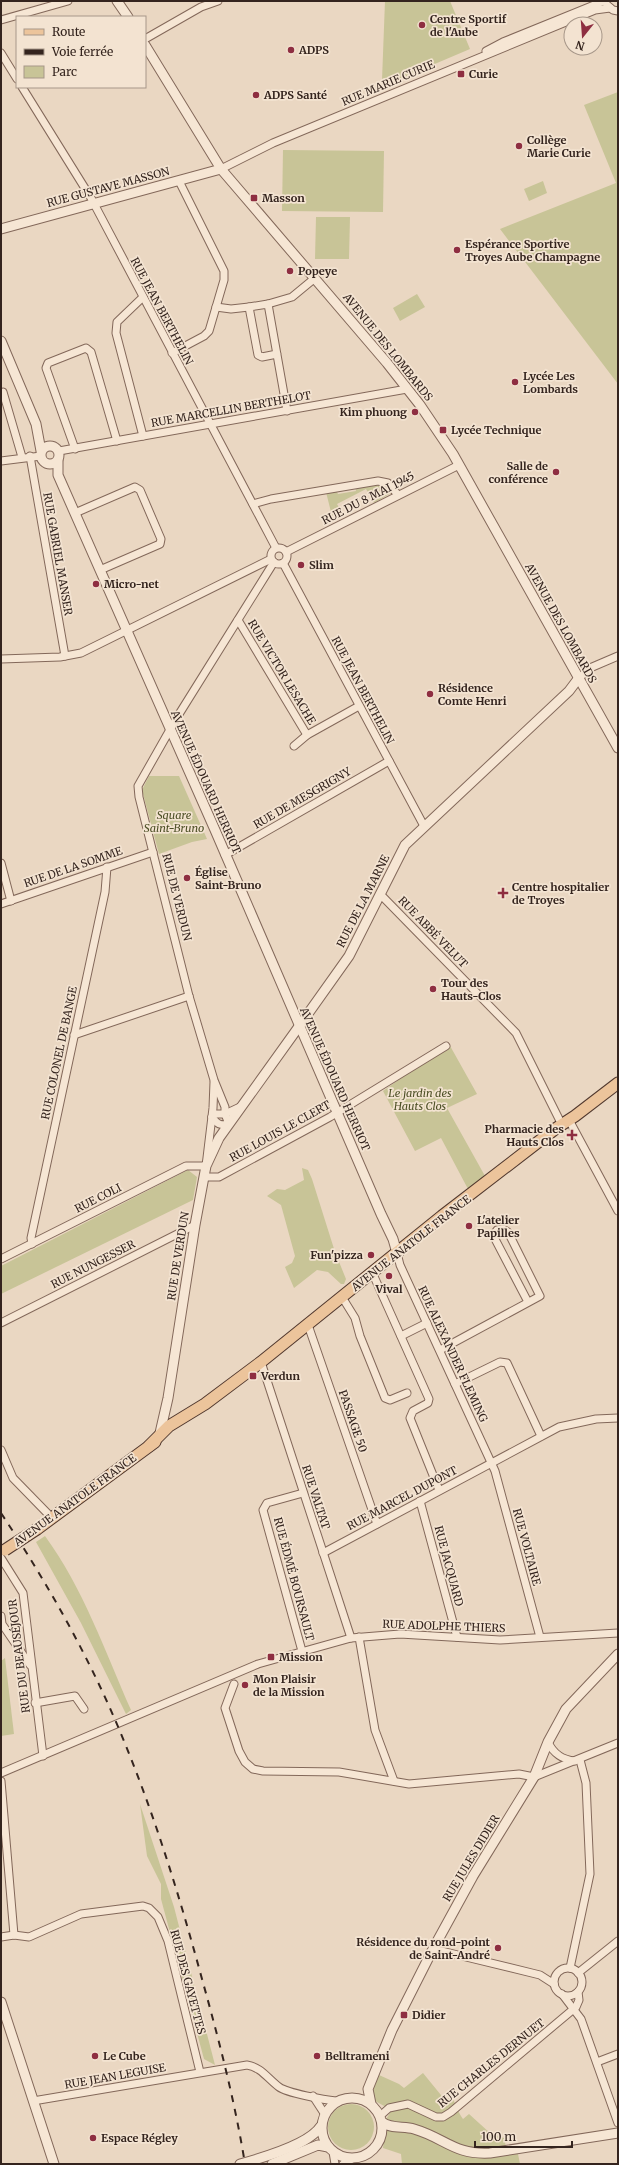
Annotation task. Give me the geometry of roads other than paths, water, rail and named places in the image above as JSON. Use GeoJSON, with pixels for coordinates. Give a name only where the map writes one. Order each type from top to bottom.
{"type":"FeatureCollection","features":[{"type":"Feature","properties":{"kind":"main road","name":"AVENUE ANATOLE FRANCE"},"geometry":{"type":"LineString","coordinates":[[2,1553],[52,1518],[149,1446],[165,1431],[205,1404],[261,1362],[372,1272],[618,1083]]}},
{"type":"Feature","properties":{"kind":"street"},"geometry":{"type":"LineString","coordinates":[[1,20],[68,1]]}},
{"type":"Feature","properties":{"kind":"street"},"geometry":{"type":"LineString","coordinates":[[118,1],[127,16]]}},
{"type":"Feature","properties":{"kind":"street"},"geometry":{"type":"LineString","coordinates":[[146,38],[200,4],[218,1]]}},
{"type":"Feature","properties":{"kind":"street"},"geometry":{"type":"LineString","coordinates":[[605,1],[610,8],[618,11]]}},
{"type":"Feature","properties":{"kind":"street","name":"RUE MARIE CURIE"},"geometry":{"type":"LineString","coordinates":[[476,58],[503,42],[605,1]]}},
{"type":"Feature","properties":{"kind":"street","name":"RUE MARIE CURIE"},"geometry":{"type":"LineString","coordinates":[[221,169],[273,143],[476,58],[595,10],[610,8]]}},
{"type":"Feature","properties":{"kind":"street","name":"AVENUE DES LOMBARDS"},"geometry":{"type":"LineString","coordinates":[[146,47],[221,169],[388,363],[420,405],[459,464],[618,748]]}},
{"type":"Feature","properties":{"kind":"street"},"geometry":{"type":"LineString","coordinates":[[1,53],[16,77]]}},
{"type":"Feature","properties":{"kind":"street","name":"RUE JEAN BERTHELIN"},"geometry":{"type":"LineString","coordinates":[[23,88],[93,204],[276,548]]}},
{"type":"Feature","properties":{"kind":"street","name":"RUE GUSTAVE MASSON"},"geometry":{"type":"LineString","coordinates":[[1,229],[221,169]]}},
{"type":"Feature","properties":{"kind":"street"},"geometry":{"type":"LineString","coordinates":[[172,353],[204,336],[209,331],[224,271],[179,181]]}},
{"type":"Feature","properties":{"kind":"street"},"geometry":{"type":"LineString","coordinates":[[216,307],[231,309],[249,307],[268,304],[292,297],[315,278]]}},
{"type":"Feature","properties":{"kind":"street"},"geometry":{"type":"LineString","coordinates":[[142,298],[117,322],[116,333],[144,436]]}},
{"type":"Feature","properties":{"kind":"street"},"geometry":{"type":"LineString","coordinates":[[268,304],[287,411]]}},
{"type":"Feature","properties":{"kind":"street"},"geometry":{"type":"LineString","coordinates":[[249,307],[258,355],[262,357],[277,354]]}},
{"type":"Feature","properties":{"kind":"street"},"geometry":{"type":"LineString","coordinates":[[1,341],[36,424],[42,457],[50,464],[58,461]]}},
{"type":"Feature","properties":{"kind":"street"},"geometry":{"type":"LineString","coordinates":[[75,449],[46,368],[48,363],[86,348],[91,352],[117,441]]}},
{"type":"Feature","properties":{"kind":"street","name":"RUE MARCELLIN BERTHELOT"},"geometry":{"type":"LineString","coordinates":[[56,449],[75,449],[407,389]]}},
{"type":"Feature","properties":{"kind":"street","name":"RUE GABRIEL MANSER"},"geometry":{"type":"LineString","coordinates":[[3,392],[26,457],[65,656]]}},
{"type":"Feature","properties":{"kind":"street"},"geometry":{"type":"LineString","coordinates":[[36,424],[56,449]]}},
{"type":"Feature","properties":{"kind":"street"},"geometry":{"type":"LineString","coordinates":[[42,457],[45,446],[56,449]]}},
{"type":"Feature","properties":{"kind":"street","name":"AVENUE ÉDOUARD HERRIOT"},"geometry":{"type":"LineString","coordinates":[[56,449],[58,475]]}},
{"type":"Feature","properties":{"kind":"street"},"geometry":{"type":"LineString","coordinates":[[1,461],[26,457],[42,457]]}},
{"type":"Feature","properties":{"kind":"street","name":"AVENUE ÉDOUARD HERRIOT"},"geometry":{"type":"LineString","coordinates":[[42,457],[58,475],[75,513],[226,855],[299,1027],[393,1239],[397,1253]]}},
{"type":"Feature","properties":{"kind":"street","name":"RUE DU 8 MAI 1945"},"geometry":{"type":"LineString","coordinates":[[286,552],[459,464]]}},
{"type":"Feature","properties":{"kind":"street"},"geometry":{"type":"LineString","coordinates":[[253,504],[271,499],[378,481],[388,483],[398,495]]}},
{"type":"Feature","properties":{"kind":"street"},"geometry":{"type":"LineString","coordinates":[[75,513],[135,488],[140,490],[161,539],[160,544],[100,570]]}},
{"type":"Feature","properties":{"kind":"street"},"geometry":{"type":"LineString","coordinates":[[1,660],[65,656],[81,653],[273,561],[284,563],[287,557],[286,552],[281,548],[276,548],[271,554],[273,561]]}},
{"type":"Feature","properties":{"kind":"street","name":"RUE DE VERDUN"},"geometry":{"type":"LineString","coordinates":[[229,1124],[225,1114],[225,1107],[214,1080],[189,996],[139,797],[138,786],[170,730],[273,561]]}},
{"type":"Feature","properties":{"kind":"street","name":"RUE JEAN BERTHELIN"},"geometry":{"type":"LineString","coordinates":[[284,563],[424,826]]}},
{"type":"Feature","properties":{"kind":"street","name":"RUE VICTOR LESACHE"},"geometry":{"type":"LineString","coordinates":[[238,620],[307,735]]}},
{"type":"Feature","properties":{"kind":"street"},"geometry":{"type":"LineString","coordinates":[[578,679],[590,668],[618,656]]}},
{"type":"Feature","properties":{"kind":"street","name":"RUE DE LA MARNE"},"geometry":{"type":"LineString","coordinates":[[206,1166],[218,1138],[349,956],[405,845],[569,691],[578,679]]}},
{"type":"Feature","properties":{"kind":"street","name":"RUE VICTOR LESACHE"},"geometry":{"type":"LineString","coordinates":[[294,746],[307,735],[359,706]]}},
{"type":"Feature","properties":{"kind":"street","name":"RUE DE MESGRIGNY"},"geometry":{"type":"LineString","coordinates":[[226,855],[389,761]]}},
{"type":"Feature","properties":{"kind":"street","name":"RUE DE LA SOMME"},"geometry":{"type":"LineString","coordinates":[[1,904],[153,852]]}},
{"type":"Feature","properties":{"kind":"street"},"geometry":{"type":"LineString","coordinates":[[1,863],[12,901]]}},
{"type":"Feature","properties":{"kind":"street","name":"RUE COLONEL DE BANGE"},"geometry":{"type":"LineString","coordinates":[[32,1244],[31,1238],[105,892],[108,867]]}},
{"type":"Feature","properties":{"kind":"street","name":"RUE ABBÉ VELUT"},"geometry":{"type":"LineString","coordinates":[[380,894],[516,1033],[566,1122],[616,1200],[618,1211]]}},
{"type":"Feature","properties":{"kind":"street"},"geometry":{"type":"LineString","coordinates":[[74,1035],[189,996]]}},
{"type":"Feature","properties":{"kind":"street","name":"RUE LOUIS LE CLERT"},"geometry":{"type":"LineString","coordinates":[[204,1177],[218,1177],[337,1112],[446,1046]]}},
{"type":"Feature","properties":{"kind":"street","name":"RUE DE VERDUN"},"geometry":{"type":"LineString","coordinates":[[165,1431],[168,1398],[206,1166],[212,1118],[214,1080]]}},
{"type":"Feature","properties":{"kind":"street"},"geometry":{"type":"LineString","coordinates":[[229,1124],[222,1125],[216,1123],[212,1118],[215,1114],[225,1114],[240,1107]]}},
{"type":"Feature","properties":{"kind":"street","name":"RUE COLI"},"geometry":{"type":"LineString","coordinates":[[1,1259],[186,1166],[206,1166]]}},
{"type":"Feature","properties":{"kind":"street","name":"RUE NUNGESSER"},"geometry":{"type":"LineString","coordinates":[[1,1323],[195,1226]]}},
{"type":"Feature","properties":{"kind":"street"},"geometry":{"type":"LineString","coordinates":[[440,1350],[540,1296],[508,1232],[503,1229],[497,1230],[494,1234],[495,1240],[528,1302]]}},
{"type":"Feature","properties":{"kind":"street","name":"RUE ALEXANDER FLEMING"},"geometry":{"type":"LineString","coordinates":[[397,1253],[400,1265],[491,1463]]}},
{"type":"Feature","properties":{"kind":"street"},"geometry":{"type":"LineString","coordinates":[[372,1272],[429,1399],[428,1403],[413,1411],[410,1418],[439,1490]]}},
{"type":"Feature","properties":{"kind":"street"},"geometry":{"type":"LineString","coordinates":[[342,1297],[355,1318],[360,1336],[385,1398],[390,1400],[407,1393]]}},
{"type":"Feature","properties":{"kind":"street"},"geometry":{"type":"LineString","coordinates":[[401,1336],[427,1323]]}},
{"type":"Feature","properties":{"kind":"street","name":"PASSAGE 50"},"geometry":{"type":"LineString","coordinates":[[308,1325],[377,1524]]}},
{"type":"Feature","properties":{"kind":"street","name":"RUE VALTAT"},"geometry":{"type":"LineString","coordinates":[[261,1362],[351,1638]]}},
{"type":"Feature","properties":{"kind":"street"},"geometry":{"type":"LineString","coordinates":[[455,1384],[500,1362],[507,1363],[542,1436]]}},
{"type":"Feature","properties":{"kind":"street","name":"RUE MARCEL DUPONT"},"geometry":{"type":"LineString","coordinates":[[323,1553],[559,1427],[577,1422],[618,1418]]}},
{"type":"Feature","properties":{"kind":"street"},"geometry":{"type":"LineString","coordinates":[[1,1450],[13,1478],[52,1518]]}},
{"type":"Feature","properties":{"kind":"street","name":"RUE VOLTAIRE"},"geometry":{"type":"LineString","coordinates":[[491,1463],[495,1472],[540,1637]]}},
{"type":"Feature","properties":{"kind":"street","name":"RUE ÉDMÉ BOURSAULT"},"geometry":{"type":"LineString","coordinates":[[302,1651],[263,1510],[267,1503],[303,1493]]}},
{"type":"Feature","properties":{"kind":"street","name":"RUE JACQUARD"},"geometry":{"type":"LineString","coordinates":[[420,1501],[457,1637]]}},
{"type":"Feature","properties":{"kind":"street","name":"RUE DU BEAUSÉJOUR"},"geometry":{"type":"LineString","coordinates":[[2,1553],[23,1593],[31,1653],[30,1665],[43,1756]]}},
{"type":"Feature","properties":{"kind":"street"},"geometry":{"type":"LineString","coordinates":[[1,1616],[2,1624],[30,1665]]}},
{"type":"Feature","properties":{"kind":"street","name":"RUE ADOLPHE THIERS"},"geometry":{"type":"LineString","coordinates":[[1,1773],[258,1664],[351,1638],[400,1634],[500,1640],[618,1633]]}},
{"type":"Feature","properties":{"kind":"street"},"geometry":{"type":"LineString","coordinates":[[359,1637],[375,1730],[394,1781]]}},
{"type":"Feature","properties":{"kind":"street","name":"RUE JULES DIDIER"},"geometry":{"type":"LineString","coordinates":[[368,2089],[392,2030],[432,1949],[473,1876],[534,1777],[548,1742],[566,1709],[618,1654]]}},
{"type":"Feature","properties":{"kind":"street"},"geometry":{"type":"LineString","coordinates":[[234,1684],[225,1708],[238,1751],[245,1762],[253,1769],[263,1771],[338,1772],[403,1783],[519,1774],[534,1777],[577,1761],[618,1743]]}},
{"type":"Feature","properties":{"kind":"street"},"geometry":{"type":"LineString","coordinates":[[35,1703],[75,1696],[84,1709]]}},
{"type":"Feature","properties":{"kind":"street"},"geometry":{"type":"LineString","coordinates":[[548,1742],[552,1750],[564,1759],[577,1761]]}},
{"type":"Feature","properties":{"kind":"street"},"geometry":{"type":"LineString","coordinates":[[570,1968],[590,1874],[586,1784],[577,1761]]}},
{"type":"Feature","properties":{"kind":"street"},"geometry":{"type":"LineString","coordinates":[[1,1780],[14,1935]]}},
{"type":"Feature","properties":{"kind":"street","name":"RUE DES GAYETTES"},"geometry":{"type":"LineString","coordinates":[[1,1937],[14,1935],[29,1937],[81,1914],[143,1906],[149,1908],[158,1917],[168,1941],[200,2072]]}},
{"type":"Feature","properties":{"kind":"street"},"geometry":{"type":"LineString","coordinates":[[578,1973],[618,1941]]}},
{"type":"Feature","properties":{"kind":"street"},"geometry":{"type":"LineString","coordinates":[[432,1949],[540,1975],[554,1984],[557,1990],[562,1994],[581,2019],[618,2123]]}},
{"type":"Feature","properties":{"kind":"street"},"geometry":{"type":"LineString","coordinates":[[540,1975],[570,1968]]}},
{"type":"Feature","properties":{"kind":"street"},"geometry":{"type":"LineString","coordinates":[[570,1968],[578,1973],[582,1983],[578,1992],[578,2004],[573,2010]]}},
{"type":"Feature","properties":{"kind":"street"},"geometry":{"type":"LineString","coordinates":[[554,1984],[558,1972]]}},
{"type":"Feature","properties":{"kind":"street"},"geometry":{"type":"LineString","coordinates":[[562,1994],[568,1996],[578,1992]]}},
{"type":"Feature","properties":{"kind":"street"},"geometry":{"type":"LineString","coordinates":[[1,2002],[53,2164]]}},
{"type":"Feature","properties":{"kind":"street","name":"RUE CHARLES DERNUET"},"geometry":{"type":"LineString","coordinates":[[381,2119],[389,2108],[408,2104],[436,2117],[443,2117],[451,2112],[573,2010]]}},
{"type":"Feature","properties":{"kind":"street"},"geometry":{"type":"LineString","coordinates":[[597,2062],[618,2054]]}},
{"type":"Feature","properties":{"kind":"street"},"geometry":{"type":"LineString","coordinates":[[200,2072],[240,2065],[254,2066],[280,2088],[290,2093],[336,2101]]}},
{"type":"Feature","properties":{"kind":"street","name":"RUE JEAN LEGUISE"},"geometry":{"type":"LineString","coordinates":[[33,2101],[200,2072]]}},
{"type":"Feature","properties":{"kind":"street"},"geometry":{"type":"LineString","coordinates":[[335,2164],[331,2150],[322,2133],[321,2126],[324,2113],[336,2101],[355,2097],[368,2089],[371,2104],[381,2119],[388,2126],[419,2131],[454,2148],[473,2154],[490,2153],[617,2132]]}},
{"type":"Feature","properties":{"kind":"street"},"geometry":{"type":"LineString","coordinates":[[313,2096],[324,2113]]}},
{"type":"Feature","properties":{"kind":"street"},"geometry":{"type":"LineString","coordinates":[[355,2097],[371,2104]]}},
{"type":"Feature","properties":{"kind":"street"},"geometry":{"type":"LineString","coordinates":[[343,2164],[354,2158],[367,2154],[378,2143],[381,2136],[381,2119]]}},
{"type":"Feature","properties":{"kind":"street"},"geometry":{"type":"LineString","coordinates":[[240,2164],[274,2154],[311,2136],[321,2126]]}},
{"type":"Feature","properties":{"kind":"street"},"geometry":{"type":"LineString","coordinates":[[272,2164],[318,2145],[331,2150],[340,2156],[354,2158]]}},
{"type":"Feature","properties":{"kind":"street"},"geometry":{"type":"LineString","coordinates":[[47,2164],[48,2147]]}},
{"type":"Feature","properties":{"kind":"railway"},"geometry":{"type":"LineString","coordinates":[[1,1513],[50,1591],[79,1645],[107,1701],[143,1790],[175,1884],[193,1947],[220,2048],[245,2164]]}},
{"type":"Feature","properties":{"kind":"place","name":"Centre Sportif de l'Aube"},"geometry":{"type":"Point","coordinates":[422,25]}},
{"type":"Feature","properties":{"kind":"place","name":"ADPS"},"geometry":{"type":"Point","coordinates":[291,50]}},
{"type":"Feature","properties":{"kind":"place","name":"Curie"},"geometry":{"type":"Point","coordinates":[461,74]}},
{"type":"Feature","properties":{"kind":"place","name":"ADPS Santé"},"geometry":{"type":"Point","coordinates":[256,95]}},
{"type":"Feature","properties":{"kind":"place","name":"Collège Marie Curie"},"geometry":{"type":"Point","coordinates":[519,146]}},
{"type":"Feature","properties":{"kind":"place","name":"Masson"},"geometry":{"type":"Point","coordinates":[254,198]}},
{"type":"Feature","properties":{"kind":"place","name":"Espérance Sportive Troyes Aube Champagne"},"geometry":{"type":"Point","coordinates":[457,250]}},
{"type":"Feature","properties":{"kind":"place","name":"Popeye"},"geometry":{"type":"Point","coordinates":[290,271]}},
{"type":"Feature","properties":{"kind":"place","name":"Lycée Les Lombards"},"geometry":{"type":"Point","coordinates":[515,382]}},
{"type":"Feature","properties":{"kind":"place","name":"Kim phuong"},"geometry":{"type":"Point","coordinates":[415,412]}},
{"type":"Feature","properties":{"kind":"place","name":"Lycée Technique"},"geometry":{"type":"Point","coordinates":[443,430]}},
{"type":"Feature","properties":{"kind":"place","name":"Salle de conférence"},"geometry":{"type":"Point","coordinates":[556,472]}},
{"type":"Feature","properties":{"kind":"place","name":"Slim"},"geometry":{"type":"Point","coordinates":[301,565]}},
{"type":"Feature","properties":{"kind":"place","name":"Micro-net"},"geometry":{"type":"Point","coordinates":[96,584]}},
{"type":"Feature","properties":{"kind":"place","name":"Résidence Comte Henri"},"geometry":{"type":"Point","coordinates":[430,694]}},
{"type":"Feature","properties":{"kind":"place","name":"Église Saint-Bruno"},"geometry":{"type":"Point","coordinates":[187,878]}},
{"type":"Feature","properties":{"kind":"place","name":"Centre hospitalier de Troyes"},"geometry":{"type":"Point","coordinates":[503,893]}},
{"type":"Feature","properties":{"kind":"place","name":"Tour des Hauts-Clos"},"geometry":{"type":"Point","coordinates":[433,989]}},
{"type":"Feature","properties":{"kind":"place","name":"Pharmacie des Hauts Clos"},"geometry":{"type":"Point","coordinates":[572,1135]}},
{"type":"Feature","properties":{"kind":"place","name":"L'atelier Papilles"},"geometry":{"type":"Point","coordinates":[469,1226]}},
{"type":"Feature","properties":{"kind":"place","name":"Fun'pizza"},"geometry":{"type":"Point","coordinates":[371,1255]}},
{"type":"Feature","properties":{"kind":"place","name":"Vival"},"geometry":{"type":"Point","coordinates":[389,1276]}},
{"type":"Feature","properties":{"kind":"place","name":"Verdun"},"geometry":{"type":"Point","coordinates":[253,1376]}},
{"type":"Feature","properties":{"kind":"place","name":"Mission"},"geometry":{"type":"Point","coordinates":[271,1657]}},
{"type":"Feature","properties":{"kind":"place","name":"Mon Plaisir de la Mission"},"geometry":{"type":"Point","coordinates":[245,1685]}},
{"type":"Feature","properties":{"kind":"place","name":"Résidence du rond-point de Saint-André"},"geometry":{"type":"Point","coordinates":[498,1948]}},
{"type":"Feature","properties":{"kind":"place","name":"Didier"},"geometry":{"type":"Point","coordinates":[404,2015]}},
{"type":"Feature","properties":{"kind":"place","name":"Le Cube"},"geometry":{"type":"Point","coordinates":[95,2056]}},
{"type":"Feature","properties":{"kind":"place","name":"Belltrameni"},"geometry":{"type":"Point","coordinates":[317,2056]}},
{"type":"Feature","properties":{"kind":"place","name":"Espace Régley"},"geometry":{"type":"Point","coordinates":[93,2138]}},
{"type":"Feature","properties":{"kind":"park label","name":"Square Saint-Bruno"},"geometry":{"type":"Point","coordinates":[174,821]}},
{"type":"Feature","properties":{"kind":"park label","name":"Le jardin des Hauts Clos"},"geometry":{"type":"Point","coordinates":[420,1099]}}]}
